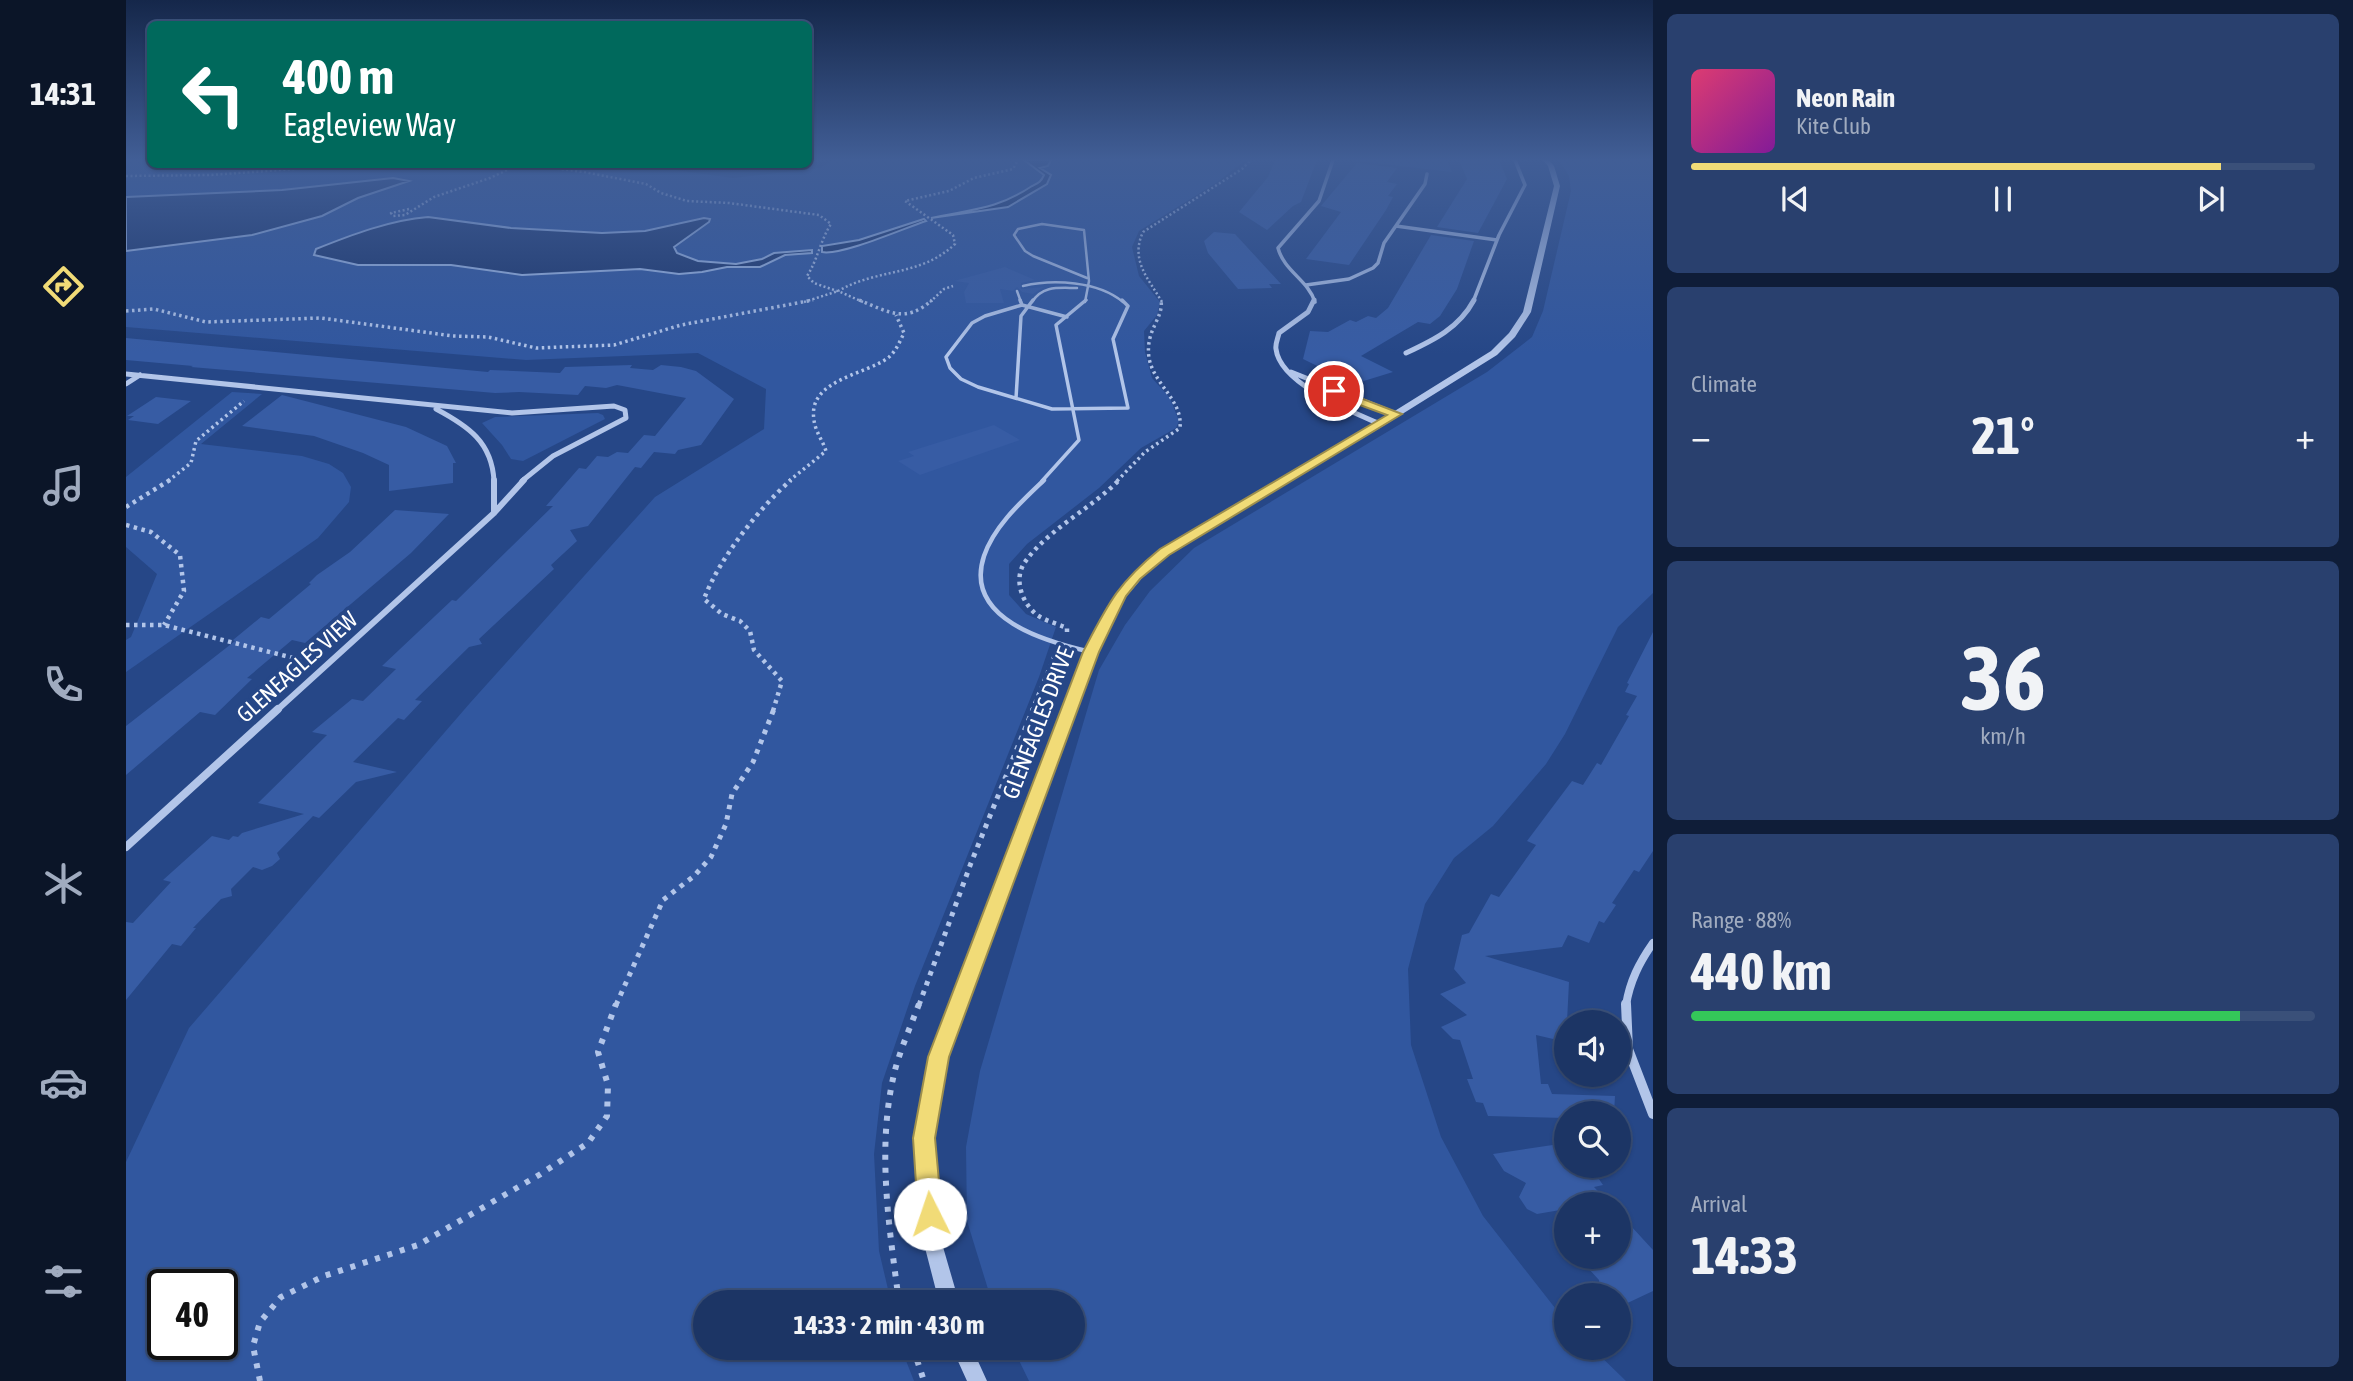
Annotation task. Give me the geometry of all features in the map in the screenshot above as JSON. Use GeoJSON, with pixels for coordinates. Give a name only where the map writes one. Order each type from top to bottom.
{"type":"FeatureCollection","features":[{"type":"Feature","properties":{"kind":"street"},"geometry":{"type":"LineString","coordinates":[[1298,224],[1278,248],[1282,263],[1314,296],[1313,308],[1279,333],[1276,341],[1277,356],[1298,382],[1319,397],[1380,425]]}},
{"type":"Feature","properties":{"kind":"street"},"geometry":{"type":"LineString","coordinates":[[1406,353],[1450,331],[1468,314],[1505,224]]}},
{"type":"Feature","properties":{"kind":"street","name":"GLENEAGLES DRIVE"},"geometry":{"type":"LineString","coordinates":[[946,1290],[932,1240],[924,1138],[939,1057],[1091,652],[1120,595],[1164,552],[1380,425],[1494,352],[1512,335],[1527,312],[1548,224]]}},
{"type":"Feature","properties":{"kind":"street"},"geometry":{"type":"LineString","coordinates":[[1306,285],[1349,279],[1367,272],[1378,263],[1384,243],[1396,226],[1497,240]]}},
{"type":"Feature","properties":{"kind":"street"},"geometry":{"type":"LineString","coordinates":[[1290,372],[1396,414]]}},
{"type":"Feature","properties":{"kind":"street","name":"GLENEAGLES VIEW"},"geometry":{"type":"LineString","coordinates":[[126,374],[512,413],[607,406],[625,410],[626,418],[561,449],[515,485],[494,513],[126,847]]}},
{"type":"Feature","properties":{"kind":"street"},"geometry":{"type":"LineString","coordinates":[[126,384],[140,375]]}},
{"type":"Feature","properties":{"kind":"street","name":"GLENEAGLES VIEW"},"geometry":{"type":"LineString","coordinates":[[430,406],[461,421],[484,441],[495,470],[494,513]]}},
{"type":"Feature","properties":{"kind":"street"},"geometry":{"type":"LineString","coordinates":[[1653,943],[1643,955],[1627,988],[1623,1025],[1637,1082],[1653,1114]]}},
{"type":"Feature","properties":{"kind":"street"},"geometry":{"type":"LineString","coordinates":[[967,1360],[977,1381]]}},
{"type":"Feature","properties":{"kind":"lane"},"geometry":{"type":"LineString","coordinates":[[1040,224],[1018,229],[1014,235],[1025,251],[1087,278]]}},
{"type":"Feature","properties":{"kind":"lane"},"geometry":{"type":"LineString","coordinates":[[1045,224],[1084,230],[1087,278],[1091,286]]}},
{"type":"Feature","properties":{"kind":"lane"},"geometry":{"type":"LineString","coordinates":[[1023,286],[1041,283],[1091,286],[1119,296],[1128,306],[1113,339],[1128,408],[1052,409],[961,379],[950,368],[946,357],[972,323],[985,316],[1022,305],[1067,317]]}},
{"type":"Feature","properties":{"kind":"lane"},"geometry":{"type":"LineString","coordinates":[[1091,286],[1083,304],[1056,325],[1079,440],[1070,456],[1010,516],[983,551],[980,576],[986,596],[997,613],[1015,629],[1060,645],[1091,652]]}},
{"type":"Feature","properties":{"kind":"lane"},"geometry":{"type":"LineString","coordinates":[[1016,398],[1021,316],[1031,307],[1035,295],[1054,287],[1091,286]]}},
{"type":"Feature","properties":{"kind":"lane"},"geometry":{"type":"LineString","coordinates":[[1017,291],[1022,305]]}},
{"type":"Feature","properties":{"kind":"path"},"geometry":{"type":"LineString","coordinates":[[831,224],[820,241],[818,258],[807,276],[814,283],[896,315],[919,311],[940,292],[953,286]]}},
{"type":"Feature","properties":{"kind":"path"},"geometry":{"type":"LineString","coordinates":[[126,311],[155,309],[206,322],[321,318],[453,336],[488,337],[536,348],[623,343],[681,325],[812,300],[855,282],[920,267],[941,259],[955,244],[953,235],[938,224]]}},
{"type":"Feature","properties":{"kind":"path"},"geometry":{"type":"LineString","coordinates":[[897,1290],[887,1208],[886,1136],[895,1070],[971,863],[1067,628],[1040,616],[1022,598],[1020,580],[1026,562],[1040,546],[1108,491],[1145,452],[1180,428],[1182,421],[1176,403],[1159,385],[1149,353],[1149,332],[1161,315],[1162,301],[1143,277],[1138,247],[1143,232],[1155,224]]}},
{"type":"Feature","properties":{"kind":"path"},"geometry":{"type":"LineString","coordinates":[[260,1381],[253,1346],[260,1322],[281,1297],[324,1276],[418,1245],[540,1175],[588,1143],[607,1116],[608,1085],[598,1052],[605,1029],[663,900],[694,876],[711,857],[726,824],[732,794],[753,762],[782,681],[754,650],[750,631],[740,621],[710,607],[704,599],[706,590],[720,567],[788,482],[826,451],[813,418],[814,406],[820,394],[890,356],[904,333],[896,315]]}},
{"type":"Feature","properties":{"kind":"path"},"geometry":{"type":"LineString","coordinates":[[126,507],[155,491],[191,463],[196,440],[260,388]]}},
{"type":"Feature","properties":{"kind":"path"},"geometry":{"type":"LineString","coordinates":[[126,525],[151,532],[180,555],[184,592],[163,625]]}},
{"type":"Feature","properties":{"kind":"path"},"geometry":{"type":"LineString","coordinates":[[126,625],[163,625],[326,667]]}},
{"type":"Feature","properties":{"kind":"path"},"geometry":{"type":"LineString","coordinates":[[917,1360],[924,1381]]}},
{"type":"Feature","properties":{"kind":"shaded area"},"geometry":{"type":"Polygon","coordinates":[[[126,224],[1150,224],[1139,231],[1132,247],[1139,276],[1160,302],[1157,315],[1144,331],[1145,352],[1152,378],[1170,398],[1179,421],[1176,428],[1141,448],[1099,488],[1027,544],[1009,564],[1009,595],[1026,614],[1056,627],[1039,677],[915,986],[882,1083],[874,1154],[879,1251],[888,1290],[693,1290],[693,1360],[906,1360],[914,1381],[126,1381],[126,1162],[189,1028],[470,703],[655,497],[764,429],[766,389],[698,353],[526,360],[126,327],[126,224]]]}},
{"type":"Feature","properties":{"kind":"shaded area"},"geometry":{"type":"Polygon","coordinates":[[[126,224],[291,224],[252,235],[126,251],[126,224]]]}},
{"type":"Feature","properties":{"kind":"shaded area"},"geometry":{"type":"Polygon","coordinates":[[[484,224],[602,233],[645,231],[675,224],[706,224],[674,247],[677,253],[698,261],[736,264],[762,259],[774,253],[812,250],[812,253],[785,255],[760,267],[727,267],[679,274],[640,269],[522,275],[451,265],[358,265],[314,255],[316,249],[385,225],[484,224]]]}},
{"type":"Feature","properties":{"kind":"shaded area"},"geometry":{"type":"Polygon","coordinates":[[[907,224],[917,224],[858,246],[822,252],[822,246],[859,240],[907,224]]]}},
{"type":"Feature","properties":{"kind":"shaded area"},"geometry":{"type":"Polygon","coordinates":[[[1563,224],[1653,224],[1653,593],[1618,627],[1565,734],[1546,764],[1493,826],[1454,858],[1425,904],[1408,969],[1411,1045],[1441,1137],[1483,1216],[1554,1307],[1554,1360],[1604,1360],[1626,1381],[1029,1381],[1019,1360],[1085,1360],[1085,1290],[988,1290],[967,1221],[966,1147],[980,1071],[1099,670],[1125,625],[1150,591],[1194,548],[1487,372],[1532,337],[1543,311],[1563,224]]]}},
{"type":"Feature","properties":{"kind":"shaded area"},"geometry":{"type":"Polygon","coordinates":[[[232,392],[262,394],[201,444],[302,456],[329,464],[343,473],[351,487],[349,502],[318,538],[126,672],[126,640],[131,637],[157,574],[126,547],[126,477],[232,392]]]}},
{"type":"Feature","properties":{"kind":"shaded area"},"geometry":{"type":"Polygon","coordinates":[[[598,413],[605,419],[523,461],[511,459],[482,423],[495,417],[598,413]]]}},
{"type":"Feature","properties":{"kind":"building"},"geometry":{"type":"Polygon","coordinates":[[[1258,224],[1273,224],[1267,230],[1258,224]]]}},
{"type":"Feature","properties":{"kind":"building"},"geometry":{"type":"Polygon","coordinates":[[[1332,224],[1376,224],[1349,265],[1306,259],[1332,224]]]}},
{"type":"Feature","properties":{"kind":"building"},"geometry":{"type":"Polygon","coordinates":[[[1439,224],[1483,224],[1478,233],[1437,227],[1439,224]]]}},
{"type":"Feature","properties":{"kind":"building"},"geometry":{"type":"Polygon","coordinates":[[[1214,232],[1235,234],[1281,284],[1269,284],[1272,288],[1238,289],[1208,253],[1204,241],[1214,232]]]}},
{"type":"Feature","properties":{"kind":"building"},"geometry":{"type":"Polygon","coordinates":[[[1431,235],[1474,241],[1457,289],[1440,316],[1430,324],[1418,322],[1361,356],[1393,372],[1354,384],[1303,359],[1310,331],[1328,332],[1350,320],[1356,322],[1368,316],[1376,318],[1388,308],[1431,235]]]}},
{"type":"Feature","properties":{"kind":"building"},"geometry":{"type":"Polygon","coordinates":[[[1005,267],[1035,280],[1021,283],[1021,289],[1044,287],[1033,294],[1022,292],[1017,287],[1013,291],[1000,289],[1004,303],[966,303],[964,292],[969,283],[954,281],[1005,267]]]}},
{"type":"Feature","properties":{"kind":"building"},"geometry":{"type":"Polygon","coordinates":[[[126,338],[488,372],[560,373],[565,367],[632,365],[630,368],[653,370],[661,365],[681,367],[696,371],[734,399],[701,445],[678,450],[675,454],[654,452],[641,468],[635,467],[588,526],[570,530],[577,541],[551,565],[554,569],[479,639],[482,644],[469,647],[415,700],[422,701],[404,720],[398,718],[353,762],[397,772],[356,782],[319,818],[313,816],[277,853],[280,859],[262,870],[253,867],[231,889],[232,896],[221,899],[193,928],[196,928],[181,946],[172,944],[126,1000],[126,922],[133,923],[171,882],[163,880],[212,836],[229,840],[233,836],[238,837],[242,833],[304,814],[258,803],[327,735],[312,732],[352,699],[363,701],[396,669],[382,666],[452,600],[456,601],[553,506],[546,506],[579,468],[586,469],[597,456],[628,453],[644,435],[655,436],[686,398],[617,385],[606,388],[585,386],[578,395],[495,393],[191,367],[193,366],[126,360],[126,338]]]}},
{"type":"Feature","properties":{"kind":"building"},"geometry":{"type":"Polygon","coordinates":[[[282,395],[406,427],[447,446],[456,463],[453,463],[453,483],[389,491],[389,465],[363,453],[314,436],[242,426],[282,395]]]}},
{"type":"Feature","properties":{"kind":"building"},"geometry":{"type":"Polygon","coordinates":[[[156,397],[191,401],[158,424],[128,420],[134,416],[127,416],[156,397]]]}},
{"type":"Feature","properties":{"kind":"building"},"geometry":{"type":"Polygon","coordinates":[[[994,425],[1020,440],[920,475],[898,461],[914,456],[908,452],[994,425]]]}},
{"type":"Feature","properties":{"kind":"building"},"geometry":{"type":"Polygon","coordinates":[[[395,510],[449,514],[411,553],[305,643],[292,640],[247,678],[252,679],[215,715],[200,712],[126,775],[126,726],[235,641],[233,640],[261,617],[269,619],[311,584],[309,583],[317,575],[350,552],[395,510]]]}},
{"type":"Feature","properties":{"kind":"building"},"geometry":{"type":"Polygon","coordinates":[[[1653,632],[1653,851],[1639,872],[1634,870],[1612,903],[1616,905],[1604,923],[1599,921],[1589,943],[1568,935],[1562,947],[1485,956],[1569,982],[1568,1010],[1554,1010],[1554,1039],[1536,1035],[1541,1084],[1548,1084],[1552,1094],[1615,1096],[1615,1101],[1554,1101],[1554,1118],[1488,1116],[1483,1103],[1476,1102],[1467,1079],[1473,1079],[1460,1040],[1453,1039],[1441,1027],[1467,1015],[1440,994],[1466,983],[1454,969],[1462,935],[1469,933],[1491,894],[1499,897],[1536,845],[1527,841],[1572,781],[1583,785],[1597,763],[1601,765],[1629,716],[1626,715],[1637,696],[1625,692],[1629,684],[1627,683],[1653,632]]]}},
{"type":"Feature","properties":{"kind":"building"},"geometry":{"type":"Polygon","coordinates":[[[1554,1145],[1554,1178],[1598,1178],[1603,1185],[1594,1187],[1599,1192],[1554,1192],[1554,1211],[1537,1214],[1527,1209],[1519,1197],[1526,1183],[1504,1171],[1493,1154],[1554,1145]]]}},
{"type":"Feature","properties":{"kind":"building"},"geometry":{"type":"Polygon","coordinates":[[[1631,1226],[1653,1250],[1653,1291],[1631,1301],[1631,1283],[1599,1283],[1589,1269],[1631,1269],[1631,1226]]]}},
{"type":"Feature","properties":{"kind":"route"},"geometry":{"type":"LineString","coordinates":[[930,1214],[924,1138],[939,1057],[1091,652],[1120,595],[1135,576],[1164,552],[1396,414],[1334,391]]}}]}
